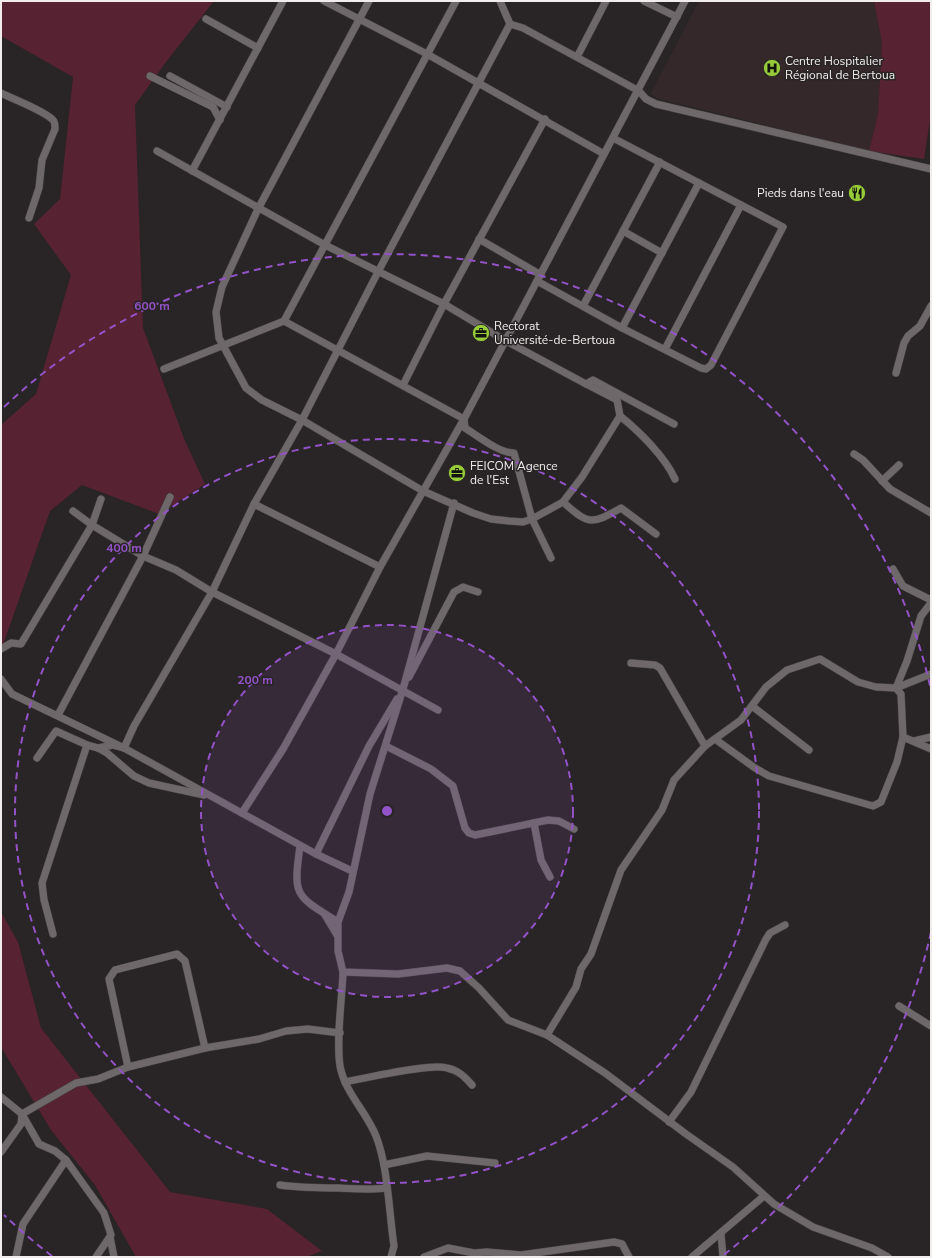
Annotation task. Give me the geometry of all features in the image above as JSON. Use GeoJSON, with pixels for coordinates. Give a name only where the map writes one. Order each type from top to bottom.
{"type":"FeatureCollection","features":[{"type":"Feature","properties":{"kind":"street"},"geometry":{"type":"LineString","coordinates":[[192,171],[283,1]]}},
{"type":"Feature","properties":{"kind":"street"},"geometry":{"type":"LineString","coordinates":[[324,1],[360,18],[427,54],[545,119],[604,154]]}},
{"type":"Feature","properties":{"kind":"street"},"geometry":{"type":"LineString","coordinates":[[369,1],[258,208],[222,287],[216,312],[219,338],[246,388],[262,400],[302,420],[423,491],[454,503],[473,513],[491,519],[523,522],[532,519],[563,502],[582,477],[620,416]]}},
{"type":"Feature","properties":{"kind":"street"},"geometry":{"type":"LineString","coordinates":[[164,369],[284,321],[456,1]]}},
{"type":"Feature","properties":{"kind":"street"},"geometry":{"type":"LineString","coordinates":[[500,1],[510,24]]}},
{"type":"Feature","properties":{"kind":"street"},"geometry":{"type":"LineString","coordinates":[[577,57],[606,1]]}},
{"type":"Feature","properties":{"kind":"street"},"geometry":{"type":"LineString","coordinates":[[644,1],[677,17]]}},
{"type":"Feature","properties":{"kind":"street"},"geometry":{"type":"LineString","coordinates":[[242,813],[283,749],[336,654],[380,567],[464,419],[506,341],[604,154],[639,91],[685,1]]}},
{"type":"Feature","properties":{"kind":"street"},"geometry":{"type":"LineString","coordinates":[[206,19],[258,48]]}},
{"type":"Feature","properties":{"kind":"street"},"geometry":{"type":"LineString","coordinates":[[510,24],[524,28],[577,57],[639,91],[646,100],[656,104],[931,169]]}},
{"type":"Feature","properties":{"kind":"street"},"geometry":{"type":"LineString","coordinates":[[124,748],[134,726],[212,592],[254,504],[302,420],[379,270],[510,24]]}},
{"type":"Feature","properties":{"kind":"street"},"geometry":{"type":"LineString","coordinates":[[150,76],[213,107],[220,120]]}},
{"type":"Feature","properties":{"kind":"street"},"geometry":{"type":"LineString","coordinates":[[170,76],[227,106]]}},
{"type":"Feature","properties":{"kind":"street"},"geometry":{"type":"LineString","coordinates":[[1,93],[46,114],[55,124],[55,129],[42,160],[39,188],[29,218]]}},
{"type":"Feature","properties":{"kind":"street"},"geometry":{"type":"LineString","coordinates":[[403,386],[444,304],[545,119]]}},
{"type":"Feature","properties":{"kind":"street"},"geometry":{"type":"LineString","coordinates":[[479,239],[583,306],[622,328],[701,368],[706,369],[711,365],[783,227],[613,138]]}},
{"type":"Feature","properties":{"kind":"street"},"geometry":{"type":"LineString","coordinates":[[157,151],[325,245],[379,270],[444,304],[506,341],[617,400],[620,416],[631,425],[669,467],[675,479]]}},
{"type":"Feature","properties":{"kind":"street"},"geometry":{"type":"LineString","coordinates":[[583,306],[660,162]]}},
{"type":"Feature","properties":{"kind":"street"},"geometry":{"type":"LineString","coordinates":[[622,328],[699,183]]}},
{"type":"Feature","properties":{"kind":"street"},"geometry":{"type":"LineString","coordinates":[[665,349],[741,205]]}},
{"type":"Feature","properties":{"kind":"street"},"geometry":{"type":"LineString","coordinates":[[623,231],[662,253]]}},
{"type":"Feature","properties":{"kind":"street"},"geometry":{"type":"LineString","coordinates":[[896,373],[904,343],[908,336],[920,326],[931,306]]}},
{"type":"Feature","properties":{"kind":"street"},"geometry":{"type":"LineString","coordinates":[[284,321],[464,419]]}},
{"type":"Feature","properties":{"kind":"street"},"geometry":{"type":"LineString","coordinates":[[586,384],[593,380],[674,424]]}},
{"type":"Feature","properties":{"kind":"street"},"geometry":{"type":"LineString","coordinates":[[464,419],[465,428],[485,441],[510,453],[514,453],[532,519],[551,558]]}},
{"type":"Feature","properties":{"kind":"street"},"geometry":{"type":"LineString","coordinates":[[854,454],[863,460],[890,489],[931,513]]}},
{"type":"Feature","properties":{"kind":"street"},"geometry":{"type":"LineString","coordinates":[[882,481],[899,465]]}},
{"type":"Feature","properties":{"kind":"street"},"geometry":{"type":"LineString","coordinates":[[58,715],[144,556],[170,497]]}},
{"type":"Feature","properties":{"kind":"street"},"geometry":{"type":"LineString","coordinates":[[1,649],[11,644],[21,644],[92,525],[101,499]]}},
{"type":"Feature","properties":{"kind":"street"},"geometry":{"type":"LineString","coordinates":[[563,502],[581,518],[598,520],[621,508],[656,534]]}},
{"type":"Feature","properties":{"kind":"street"},"geometry":{"type":"LineString","coordinates":[[391,1257],[394,1246],[384,1165],[377,1137],[345,1082],[339,1055],[343,972],[338,951],[338,922],[349,892],[352,871],[370,794],[403,689],[454,503]]}},
{"type":"Feature","properties":{"kind":"street"},"geometry":{"type":"LineString","coordinates":[[254,504],[380,567]]}},
{"type":"Feature","properties":{"kind":"street"},"geometry":{"type":"LineString","coordinates":[[73,511],[92,525],[144,556],[176,570],[212,592],[336,654],[403,689],[438,710]]}},
{"type":"Feature","properties":{"kind":"street"},"geometry":{"type":"LineString","coordinates":[[893,569],[903,586],[931,600]]}},
{"type":"Feature","properties":{"kind":"street"},"geometry":{"type":"LineString","coordinates":[[316,854],[369,746],[403,689],[454,592],[463,587],[478,592]]}},
{"type":"Feature","properties":{"kind":"street"},"geometry":{"type":"LineString","coordinates":[[896,688],[907,661],[921,616],[931,603]]}},
{"type":"Feature","properties":{"kind":"street"},"geometry":{"type":"LineString","coordinates":[[546,1035],[576,986],[581,969],[591,954],[621,870],[662,810],[674,780],[705,746],[741,720],[766,687],[787,670],[820,659],[858,682],[876,687],[896,688],[931,674]]}},
{"type":"Feature","properties":{"kind":"street"},"geometry":{"type":"LineString","coordinates":[[631,662],[656,665],[660,668],[705,746]]}},
{"type":"Feature","properties":{"kind":"street"},"geometry":{"type":"LineString","coordinates":[[1,679],[12,694],[124,748],[300,846],[352,871]]}},
{"type":"Feature","properties":{"kind":"street"},"geometry":{"type":"LineString","coordinates":[[715,739],[755,768],[770,776],[873,806],[882,802],[890,784],[903,737],[901,694],[896,688]]}},
{"type":"Feature","properties":{"kind":"street"},"geometry":{"type":"LineString","coordinates":[[752,706],[809,750]]}},
{"type":"Feature","properties":{"kind":"street"},"geometry":{"type":"LineString","coordinates":[[37,758],[56,731],[107,753],[134,776],[149,783],[204,795],[242,813]]}},
{"type":"Feature","properties":{"kind":"street"},"geometry":{"type":"LineString","coordinates":[[903,737],[931,749]]}},
{"type":"Feature","properties":{"kind":"street"},"geometry":{"type":"LineString","coordinates":[[914,741],[931,737]]}},
{"type":"Feature","properties":{"kind":"street"},"geometry":{"type":"LineString","coordinates":[[53,934],[44,900],[42,883],[87,745]]}},
{"type":"Feature","properties":{"kind":"street"},"geometry":{"type":"LineString","coordinates":[[98,748],[113,745],[124,748]]}},
{"type":"Feature","properties":{"kind":"street"},"geometry":{"type":"LineString","coordinates":[[386,746],[431,769],[453,786],[465,828],[469,833],[475,835],[548,820],[555,820],[574,829]]}},
{"type":"Feature","properties":{"kind":"street"},"geometry":{"type":"LineString","coordinates":[[534,824],[541,860],[550,877]]}},
{"type":"Feature","properties":{"kind":"street"},"geometry":{"type":"LineString","coordinates":[[300,846],[297,870],[298,891],[304,900],[338,922]]}},
{"type":"Feature","properties":{"kind":"street"},"geometry":{"type":"LineString","coordinates":[[324,912],[337,935]]}},
{"type":"Feature","properties":{"kind":"street"},"geometry":{"type":"LineString","coordinates":[[669,1122],[691,1092],[698,1079],[766,939],[770,933],[785,925]]}},
{"type":"Feature","properties":{"kind":"street"},"geometry":{"type":"LineString","coordinates":[[128,1068],[110,979],[115,970],[177,954],[182,957],[185,961],[205,1048]]}},
{"type":"Feature","properties":{"kind":"street"},"geometry":{"type":"LineString","coordinates":[[343,972],[398,974],[447,968],[460,971],[479,988],[508,1020],[546,1035],[605,1073],[669,1122],[733,1167],[774,1204],[813,1227],[872,1248],[888,1257]]}},
{"type":"Feature","properties":{"kind":"street"},"geometry":{"type":"LineString","coordinates":[[899,1006],[931,1026]]}},
{"type":"Feature","properties":{"kind":"street"},"geometry":{"type":"LineString","coordinates":[[22,1114],[76,1083],[98,1079],[128,1068],[205,1048],[259,1039],[286,1031],[308,1029],[340,1033]]}},
{"type":"Feature","properties":{"kind":"street"},"geometry":{"type":"LineString","coordinates":[[345,1082],[427,1068],[446,1067],[462,1074],[472,1085]]}},
{"type":"Feature","properties":{"kind":"street"},"geometry":{"type":"LineString","coordinates":[[1,1097],[22,1114],[39,1144],[55,1151],[66,1160],[104,1213],[111,1232],[110,1237],[114,1257]]}},
{"type":"Feature","properties":{"kind":"street"},"geometry":{"type":"LineString","coordinates":[[1,1152],[22,1124],[22,1114]]}},
{"type":"Feature","properties":{"kind":"street"},"geometry":{"type":"LineString","coordinates":[[384,1165],[427,1156],[495,1163]]}},
{"type":"Feature","properties":{"kind":"street"},"geometry":{"type":"LineString","coordinates":[[16,1257],[23,1224],[66,1160]]}},
{"type":"Feature","properties":{"kind":"street"},"geometry":{"type":"LineString","coordinates":[[280,1185],[309,1189],[341,1188],[366,1190],[386,1188]]}},
{"type":"Feature","properties":{"kind":"street"},"geometry":{"type":"LineString","coordinates":[[692,1257],[764,1196]]}},
{"type":"Feature","properties":{"kind":"street"},"geometry":{"type":"LineString","coordinates":[[721,1234],[723,1257]]}},
{"type":"Feature","properties":{"kind":"street"},"geometry":{"type":"LineString","coordinates":[[96,1257],[110,1237]]}},
{"type":"Feature","properties":{"kind":"street"},"geometry":{"type":"LineString","coordinates":[[424,1257],[448,1248],[474,1253],[488,1252],[521,1255],[614,1242],[622,1244],[629,1257]]}},
{"type":"Feature","properties":{"kind":"shaded area"},"geometry":{"type":"Polygon","coordinates":[[[1,1],[214,1],[166,62],[135,105],[143,328],[185,441],[205,484],[159,514],[82,485],[50,511],[3,645],[1,660],[1,425],[36,394],[71,275],[34,224],[60,199],[73,77],[1,36],[1,1]]]}},
{"type":"Feature","properties":{"kind":"shaded area","name":"Centre Hospitalier Régional de Bertoua"},"geometry":{"type":"Polygon","coordinates":[[[699,1],[874,1],[882,43],[878,114],[869,151],[656,98],[651,93],[699,1]]]}},
{"type":"Feature","properties":{"kind":"shaded area"},"geometry":{"type":"Polygon","coordinates":[[[874,1],[931,1],[931,113],[924,159],[869,151],[878,114],[882,43],[874,1]]]}},
{"type":"Feature","properties":{"kind":"shaded area"},"geometry":{"type":"Polygon","coordinates":[[[1,912],[18,942],[41,1028],[170,1192],[267,1209],[322,1251],[306,1257],[136,1257],[95,1185],[51,1130],[1,1047],[1,912]]]}},
{"type":"Feature","properties":{"kind":"place","name":"Centre Hospitalier Régional de Bertoua"},"geometry":{"type":"Point","coordinates":[772,68]}},
{"type":"Feature","properties":{"kind":"place","name":"Pieds dans l'eau"},"geometry":{"type":"Point","coordinates":[857,193]}},
{"type":"Feature","properties":{"kind":"place","name":"Rectorat Université-de-Bertoua"},"geometry":{"type":"Point","coordinates":[481,333]}},
{"type":"Feature","properties":{"kind":"place","name":"FEICOM Agence de l'Est"},"geometry":{"type":"Point","coordinates":[457,473]}}]}
